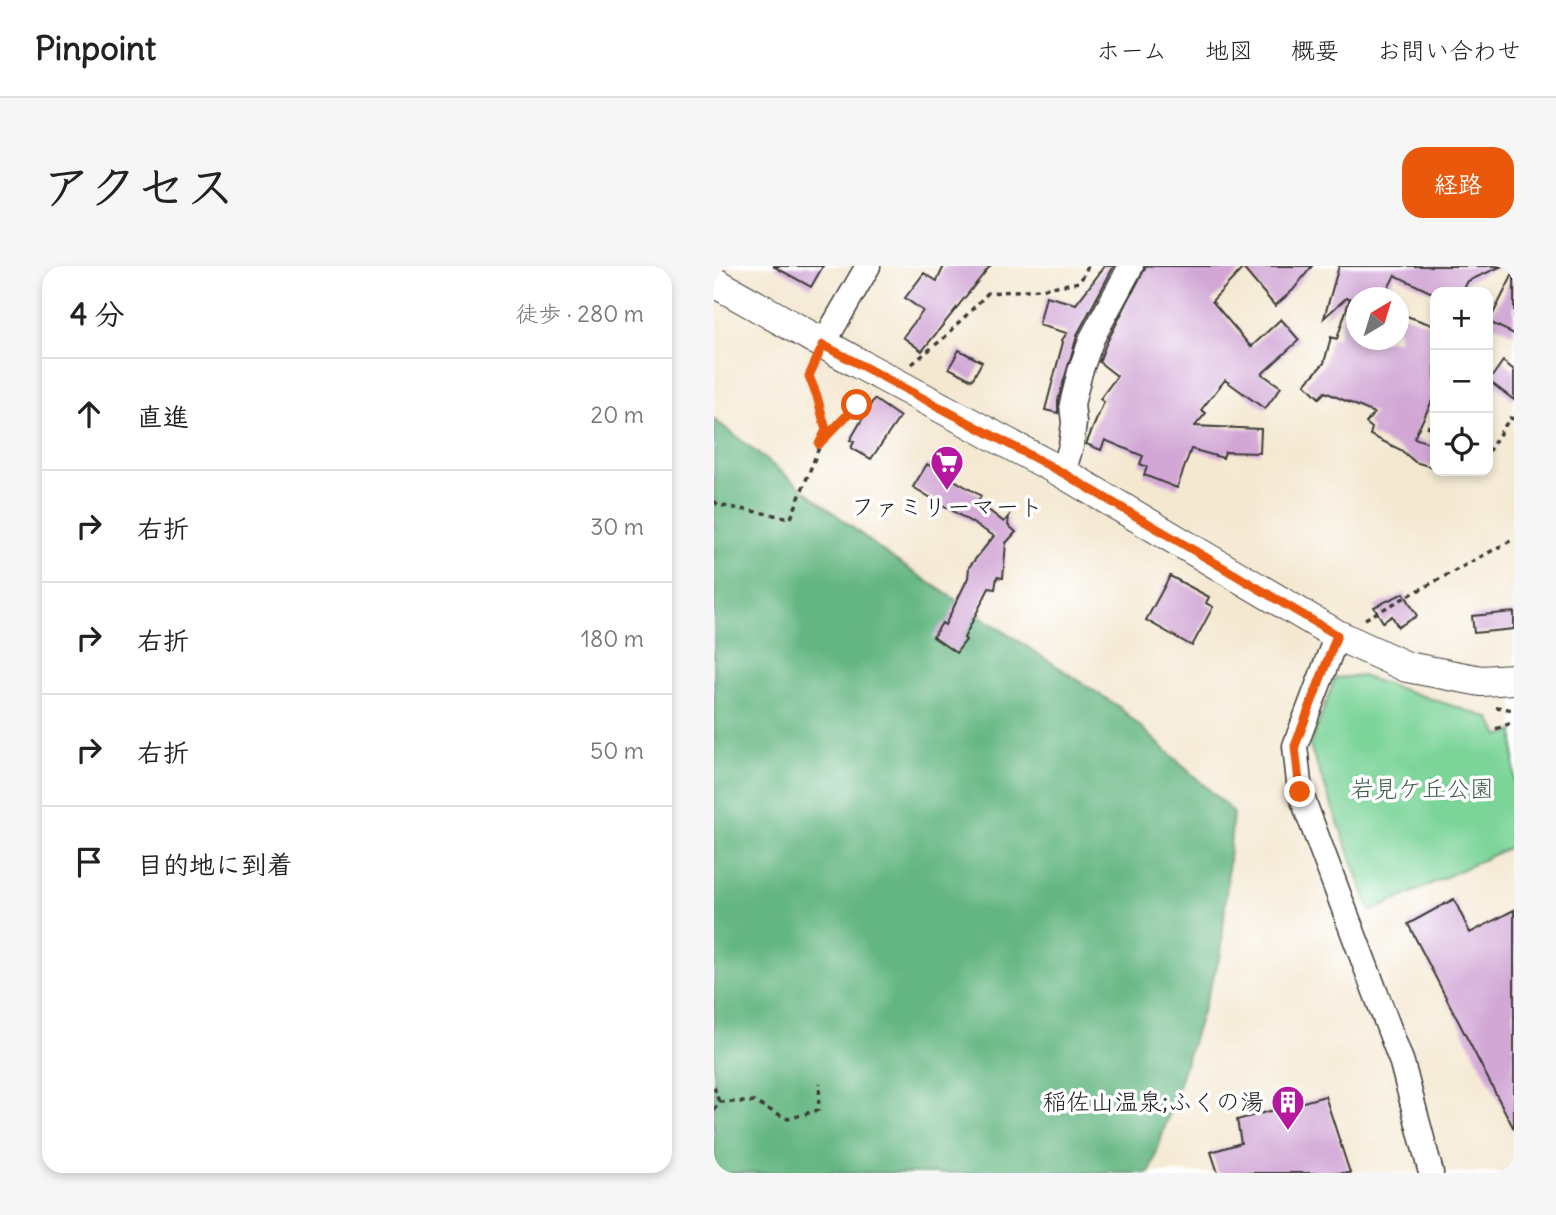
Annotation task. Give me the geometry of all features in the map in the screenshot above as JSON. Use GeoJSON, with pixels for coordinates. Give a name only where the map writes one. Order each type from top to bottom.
{"type":"FeatureCollection","features":[{"type":"Feature","properties":{"kind":"street"},"geometry":{"type":"LineString","coordinates":[[823,345],[868,266]]}},
{"type":"Feature","properties":{"kind":"street"},"geometry":{"type":"LineString","coordinates":[[1063,473],[1071,446],[1074,423],[1072,404],[1080,372],[1092,338],[1131,266]]}},
{"type":"Feature","properties":{"kind":"street"},"geometry":{"type":"LineString","coordinates":[[714,282],[823,345],[1063,473],[1337,635],[1408,667],[1481,681],[1514,678]]}},
{"type":"Feature","properties":{"kind":"street"},"geometry":{"type":"LineString","coordinates":[[1337,635],[1295,746],[1300,792],[1402,1063],[1431,1173]]}},
{"type":"Feature","properties":{"kind":"path"},"geometry":{"type":"LineString","coordinates":[[910,366],[945,337],[988,293],[1040,289],[1080,282],[1088,266]]}},
{"type":"Feature","properties":{"kind":"path"},"geometry":{"type":"LineString","coordinates":[[714,501],[718,505],[791,518],[826,430],[809,376],[823,345]]}},
{"type":"Feature","properties":{"kind":"path"},"geometry":{"type":"LineString","coordinates":[[819,444],[857,405],[878,389]]}},
{"type":"Feature","properties":{"kind":"path"},"geometry":{"type":"LineString","coordinates":[[1493,444],[1510,418],[1514,419]]}},
{"type":"Feature","properties":{"kind":"path"},"geometry":{"type":"LineString","coordinates":[[1426,426],[1430,428]]}},
{"type":"Feature","properties":{"kind":"path"},"geometry":{"type":"LineString","coordinates":[[1337,635],[1514,539]]}},
{"type":"Feature","properties":{"kind":"path"},"geometry":{"type":"LineString","coordinates":[[1496,729],[1514,723]]}},
{"type":"Feature","properties":{"kind":"path"},"geometry":{"type":"LineString","coordinates":[[719,1102],[754,1102],[788,1119],[818,1110],[820,1083]]}},
{"type":"Feature","properties":{"kind":"path"},"geometry":{"type":"LineString","coordinates":[[714,1087],[719,1102]]}},
{"type":"Feature","properties":{"kind":"path"},"geometry":{"type":"LineString","coordinates":[[714,1110],[719,1102]]}},
{"type":"Feature","properties":{"kind":"green space"},"geometry":{"type":"Polygon","coordinates":[[[714,419],[889,556],[1119,707],[1233,812],[1221,953],[1150,1173],[714,1173],[714,419]]]}},
{"type":"Feature","properties":{"kind":"green space","name":"岩見ケ丘公園"},"geometry":{"type":"Polygon","coordinates":[[[1361,676],[1490,718],[1499,736],[1514,731],[1514,845],[1371,912],[1310,746],[1335,678],[1361,676]]]}},
{"type":"Feature","properties":{"kind":"building"},"geometry":{"type":"Polygon","coordinates":[[[773,266],[823,266],[811,287],[773,266]]]}},
{"type":"Feature","properties":{"kind":"building"},"geometry":{"type":"Polygon","coordinates":[[[944,266],[990,266],[922,351],[903,337],[923,311],[905,298],[924,273],[937,281],[944,266]]]}},
{"type":"Feature","properties":{"kind":"building"},"geometry":{"type":"Polygon","coordinates":[[[1105,266],[1114,266],[1078,333],[1058,400],[1058,413],[1045,410],[1062,340],[1067,333],[1039,325],[1046,296],[1076,304],[1105,266]]]}},
{"type":"Feature","properties":{"kind":"building"},"geometry":{"type":"Polygon","coordinates":[[[1146,266],[1312,266],[1293,290],[1275,306],[1243,268],[1212,301],[1251,347],[1281,319],[1299,340],[1262,374],[1281,387],[1265,409],[1225,380],[1201,410],[1206,413],[1195,426],[1261,429],[1260,453],[1225,452],[1223,458],[1191,449],[1177,488],[1144,475],[1147,467],[1140,464],[1143,456],[1105,440],[1101,450],[1086,444],[1104,402],[1100,399],[1117,376],[1099,362],[1146,266]]]}},
{"type":"Feature","properties":{"kind":"building"},"geometry":{"type":"Polygon","coordinates":[[[1339,266],[1502,266],[1468,281],[1465,287],[1430,287],[1430,292],[1395,275],[1389,287],[1346,287],[1346,298],[1324,318],[1339,266]]]}},
{"type":"Feature","properties":{"kind":"building"},"geometry":{"type":"Polygon","coordinates":[[[1514,272],[1514,334],[1493,324],[1493,314],[1514,272]]]}},
{"type":"Feature","properties":{"kind":"building"},"geometry":{"type":"Polygon","coordinates":[[[1346,311],[1346,350],[1409,350],[1409,317],[1430,324],[1430,405],[1414,438],[1430,443],[1430,466],[1415,462],[1401,450],[1370,435],[1372,428],[1366,423],[1374,413],[1325,392],[1319,398],[1305,384],[1324,363],[1331,337],[1337,339],[1346,311]]]}},
{"type":"Feature","properties":{"kind":"building"},"geometry":{"type":"Polygon","coordinates":[[[959,350],[982,362],[972,380],[949,368],[959,350]]]}},
{"type":"Feature","properties":{"kind":"building"},"geometry":{"type":"Polygon","coordinates":[[[1503,361],[1514,370],[1514,400],[1493,384],[1493,375],[1503,361]]]}},
{"type":"Feature","properties":{"kind":"building"},"geometry":{"type":"Polygon","coordinates":[[[874,399],[900,417],[871,459],[851,448],[854,442],[850,440],[874,399]]]}},
{"type":"Feature","properties":{"kind":"building"},"geometry":{"type":"Polygon","coordinates":[[[927,464],[981,496],[978,502],[1004,522],[1009,516],[1008,525],[1016,532],[1006,543],[1003,578],[997,577],[995,589],[989,588],[964,638],[966,640],[956,653],[933,637],[942,623],[945,625],[968,578],[969,567],[994,536],[913,487],[927,464]]]}},
{"type":"Feature","properties":{"kind":"building"},"geometry":{"type":"Polygon","coordinates":[[[1170,576],[1209,597],[1206,603],[1213,607],[1192,646],[1146,620],[1170,576]]]}},
{"type":"Feature","properties":{"kind":"building"},"geometry":{"type":"Polygon","coordinates":[[[1404,593],[1417,616],[1398,627],[1392,616],[1383,622],[1374,607],[1404,593]]]}},
{"type":"Feature","properties":{"kind":"building"},"geometry":{"type":"Polygon","coordinates":[[[1514,612],[1514,629],[1474,633],[1472,616],[1514,612]]]}},
{"type":"Feature","properties":{"kind":"building"},"geometry":{"type":"Polygon","coordinates":[[[1454,899],[1470,933],[1514,910],[1514,1129],[1408,924],[1454,899]]]}},
{"type":"Feature","properties":{"kind":"building","name":"稲佐山温泉;ふくの湯"},"geometry":{"type":"Polygon","coordinates":[[[1325,1096],[1350,1173],[1218,1173],[1211,1152],[1241,1143],[1237,1120],[1325,1096]]]}},
{"type":"Feature","properties":{"kind":"place","name":"ファミリーマート"},"geometry":{"type":"Point","coordinates":[947,492]}},
{"type":"Feature","properties":{"kind":"place","name":"稲佐山温泉;ふくの湯"},"geometry":{"type":"Point","coordinates":[1288,1132]}},
{"type":"Feature","properties":{"kind":"route"},"geometry":{"type":"LineString","coordinates":[[857,405],[819,444],[826,430],[809,376],[823,345],[1063,473],[1337,635],[1295,746],[1300,792]]}}]}
